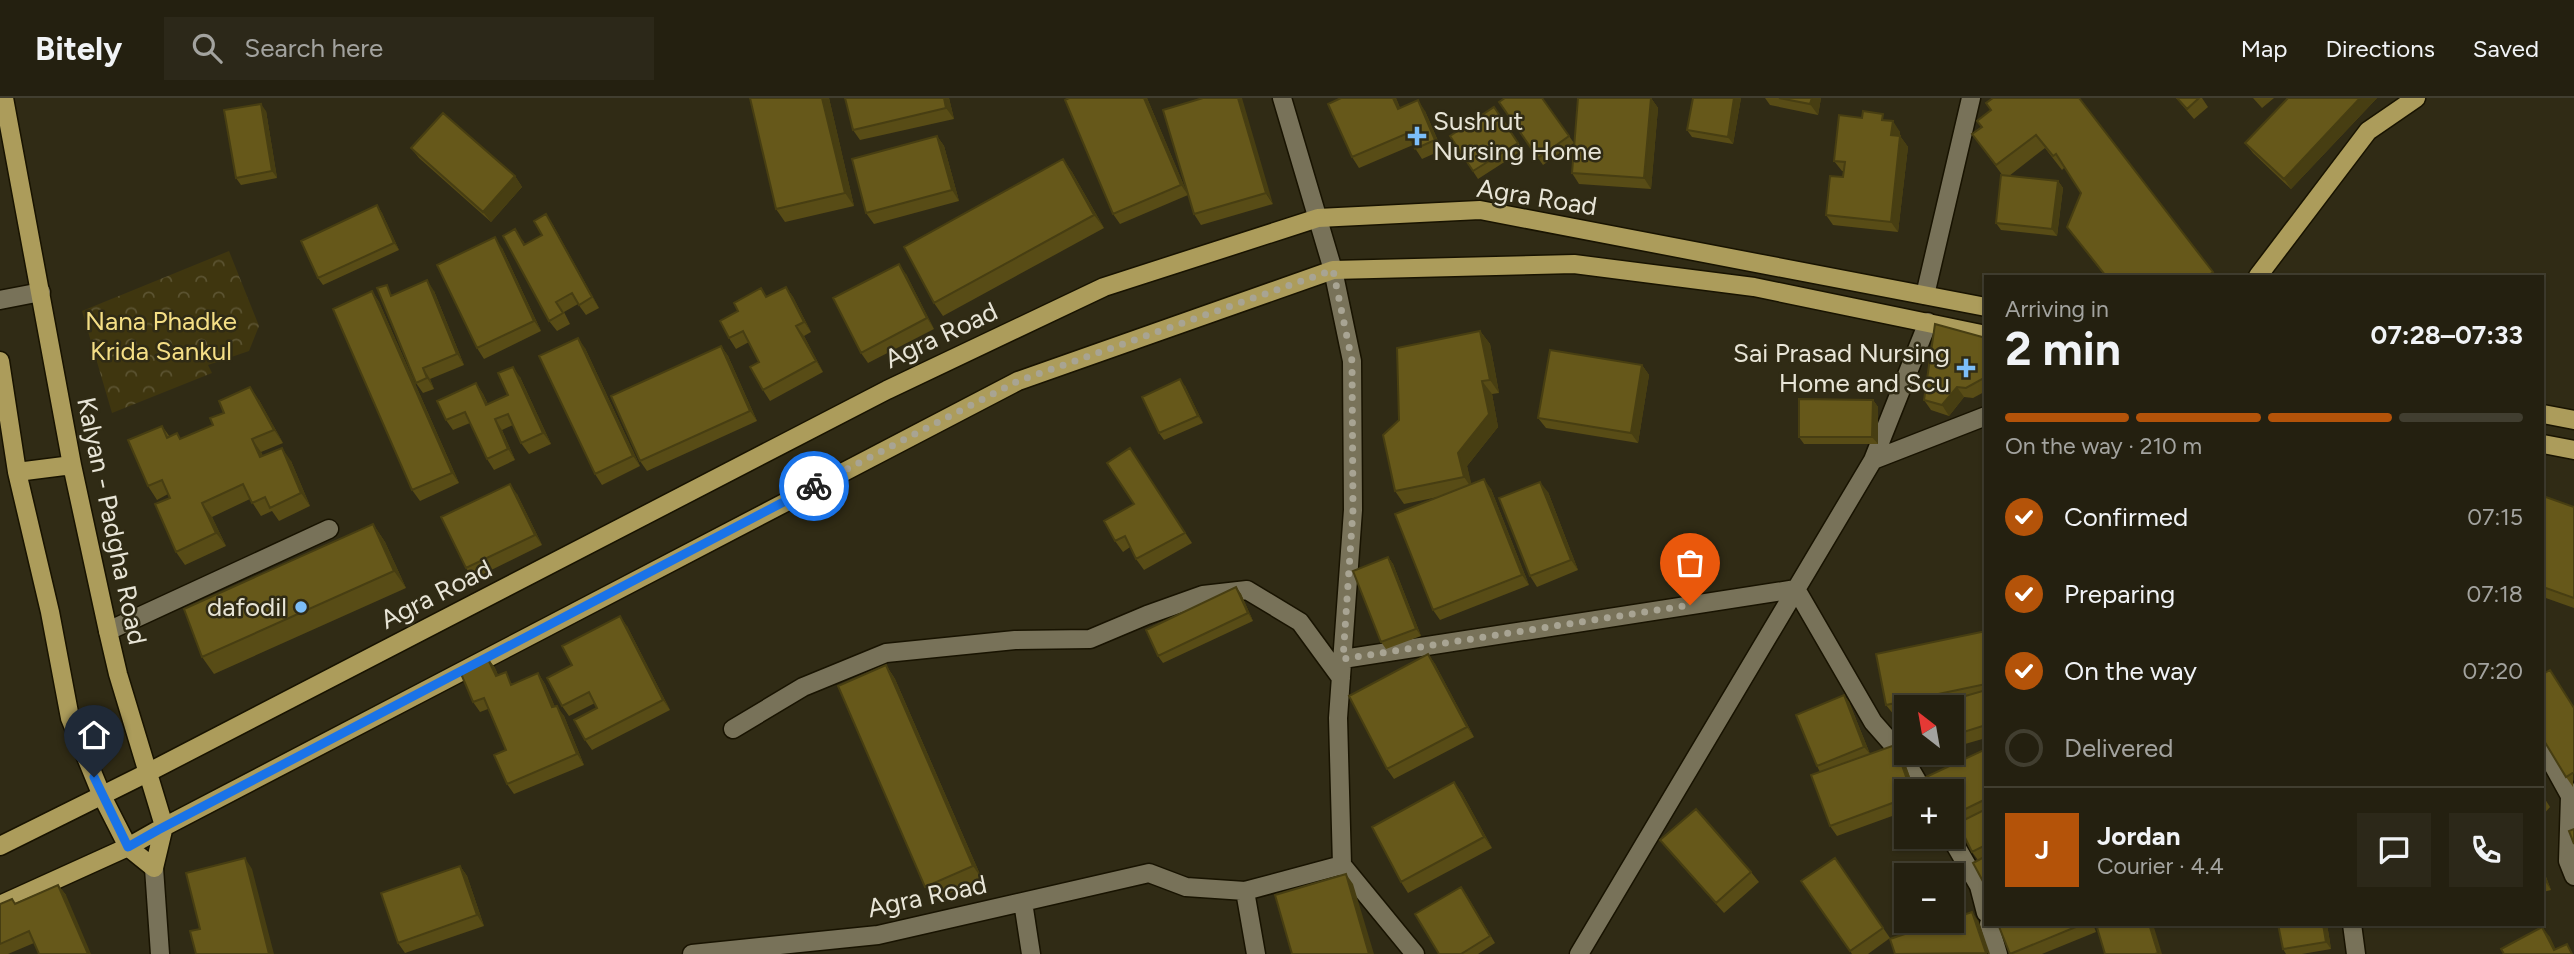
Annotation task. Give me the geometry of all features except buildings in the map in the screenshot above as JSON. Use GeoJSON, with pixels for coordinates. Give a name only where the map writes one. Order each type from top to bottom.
{"type":"FeatureCollection","features":[{"type":"Feature","properties":{"kind":"main road","name":"Kalyan - Padgha Road"},"geometry":{"type":"LineString","coordinates":[[4,98],[72,466],[108,631],[118,674],[164,826]]}},
{"type":"Feature","properties":{"kind":"main road"},"geometry":{"type":"LineString","coordinates":[[2259,275],[2368,131],[2416,98]]}},
{"type":"Feature","properties":{"kind":"main road","name":"Agra Road"},"geometry":{"type":"LineString","coordinates":[[0,846],[149,772],[923,372],[1104,287],[1318,218],[1480,210],[1984,307]]}},
{"type":"Feature","properties":{"kind":"main road"},"geometry":{"type":"LineString","coordinates":[[0,905],[128,847],[1018,381],[1333,270],[1574,264],[1754,287],[1984,335]]}},
{"type":"Feature","properties":{"kind":"main road"},"geometry":{"type":"LineString","coordinates":[[0,361],[18,472],[50,612],[70,718],[102,796],[128,847],[154,868],[164,826]]}},
{"type":"Feature","properties":{"kind":"main road"},"geometry":{"type":"LineString","coordinates":[[2544,414],[2574,420]]}},
{"type":"Feature","properties":{"kind":"main road"},"geometry":{"type":"LineString","coordinates":[[2544,444],[2574,450]]}},
{"type":"Feature","properties":{"kind":"main road"},"geometry":{"type":"LineString","coordinates":[[18,472],[72,466]]}},
{"type":"Feature","properties":{"kind":"street"},"geometry":{"type":"LineString","coordinates":[[1282,98],[1333,270],[1352,361],[1353,510],[1338,718],[1342,865],[1415,954]]}},
{"type":"Feature","properties":{"kind":"street"},"geometry":{"type":"LineString","coordinates":[[1925,295],[1970,98]]}},
{"type":"Feature","properties":{"kind":"street"},"geometry":{"type":"LineString","coordinates":[[0,300],[41,292]]}},
{"type":"Feature","properties":{"kind":"street"},"geometry":{"type":"LineString","coordinates":[[1578,954],[1873,460],[1928,322]]}},
{"type":"Feature","properties":{"kind":"street"},"geometry":{"type":"LineString","coordinates":[[1873,460],[1984,417]]}},
{"type":"Feature","properties":{"kind":"street"},"geometry":{"type":"LineString","coordinates":[[108,631],[329,529]]}},
{"type":"Feature","properties":{"kind":"street"},"geometry":{"type":"LineString","coordinates":[[1343,659],[1796,589]]}},
{"type":"Feature","properties":{"kind":"street"},"geometry":{"type":"LineString","coordinates":[[1796,589],[1873,722],[1902,755],[1916,779]]}},
{"type":"Feature","properties":{"kind":"street"},"geometry":{"type":"LineString","coordinates":[[733,729],[803,687],[886,653],[1015,640],[1090,639],[1203,595],[1247,590],[1300,622],[1341,678]]}},
{"type":"Feature","properties":{"kind":"street"},"geometry":{"type":"LineString","coordinates":[[2544,749],[2570,796],[2568,861],[2574,876]]}},
{"type":"Feature","properties":{"kind":"street"},"geometry":{"type":"LineString","coordinates":[[1958,849],[1979,886],[1984,905]]}},
{"type":"Feature","properties":{"kind":"street","name":"Agra Road"},"geometry":{"type":"LineString","coordinates":[[692,954],[878,935],[1149,873],[1186,887],[1245,891],[1342,865]]}},
{"type":"Feature","properties":{"kind":"street"},"geometry":{"type":"LineString","coordinates":[[154,868],[160,954]]}},
{"type":"Feature","properties":{"kind":"street"},"geometry":{"type":"LineString","coordinates":[[1245,891],[1256,954]]}},
{"type":"Feature","properties":{"kind":"street"},"geometry":{"type":"LineString","coordinates":[[1023,902],[1031,954]]}},
{"type":"Feature","properties":{"kind":"street"},"geometry":{"type":"LineString","coordinates":[[1990,926],[1997,954]]}},
{"type":"Feature","properties":{"kind":"street"},"geometry":{"type":"LineString","coordinates":[[2352,926],[2356,954]]}},
{"type":"Feature","properties":{"kind":"green space","name":"Nana Phadke Krida Sankul"},"geometry":{"type":"Polygon","coordinates":[[[229,251],[259,326],[249,351],[208,365],[212,373],[112,413],[82,311],[229,251]]]}},
{"type":"Feature","properties":{"kind":"way so far"},"geometry":{"type":"LineString","coordinates":[[814,486],[1018,381],[1333,270],[1352,361],[1353,510],[1343,659],[1690,605]]}},
{"type":"Feature","properties":{"kind":"place","name":"Sushrut Nursing Home"},"geometry":{"type":"Point","coordinates":[1417,136]}},
{"type":"Feature","properties":{"kind":"place","name":"Sai Prasad Nursing Home and Scu"},"geometry":{"type":"Point","coordinates":[1966,368]}},
{"type":"Feature","properties":{"kind":"place","name":"dafodil"},"geometry":{"type":"Point","coordinates":[301,607]}},
{"type":"Feature","properties":{"kind":"route"},"geometry":{"type":"LineString","coordinates":[[94,777],[128,847],[814,486]]}}]}
